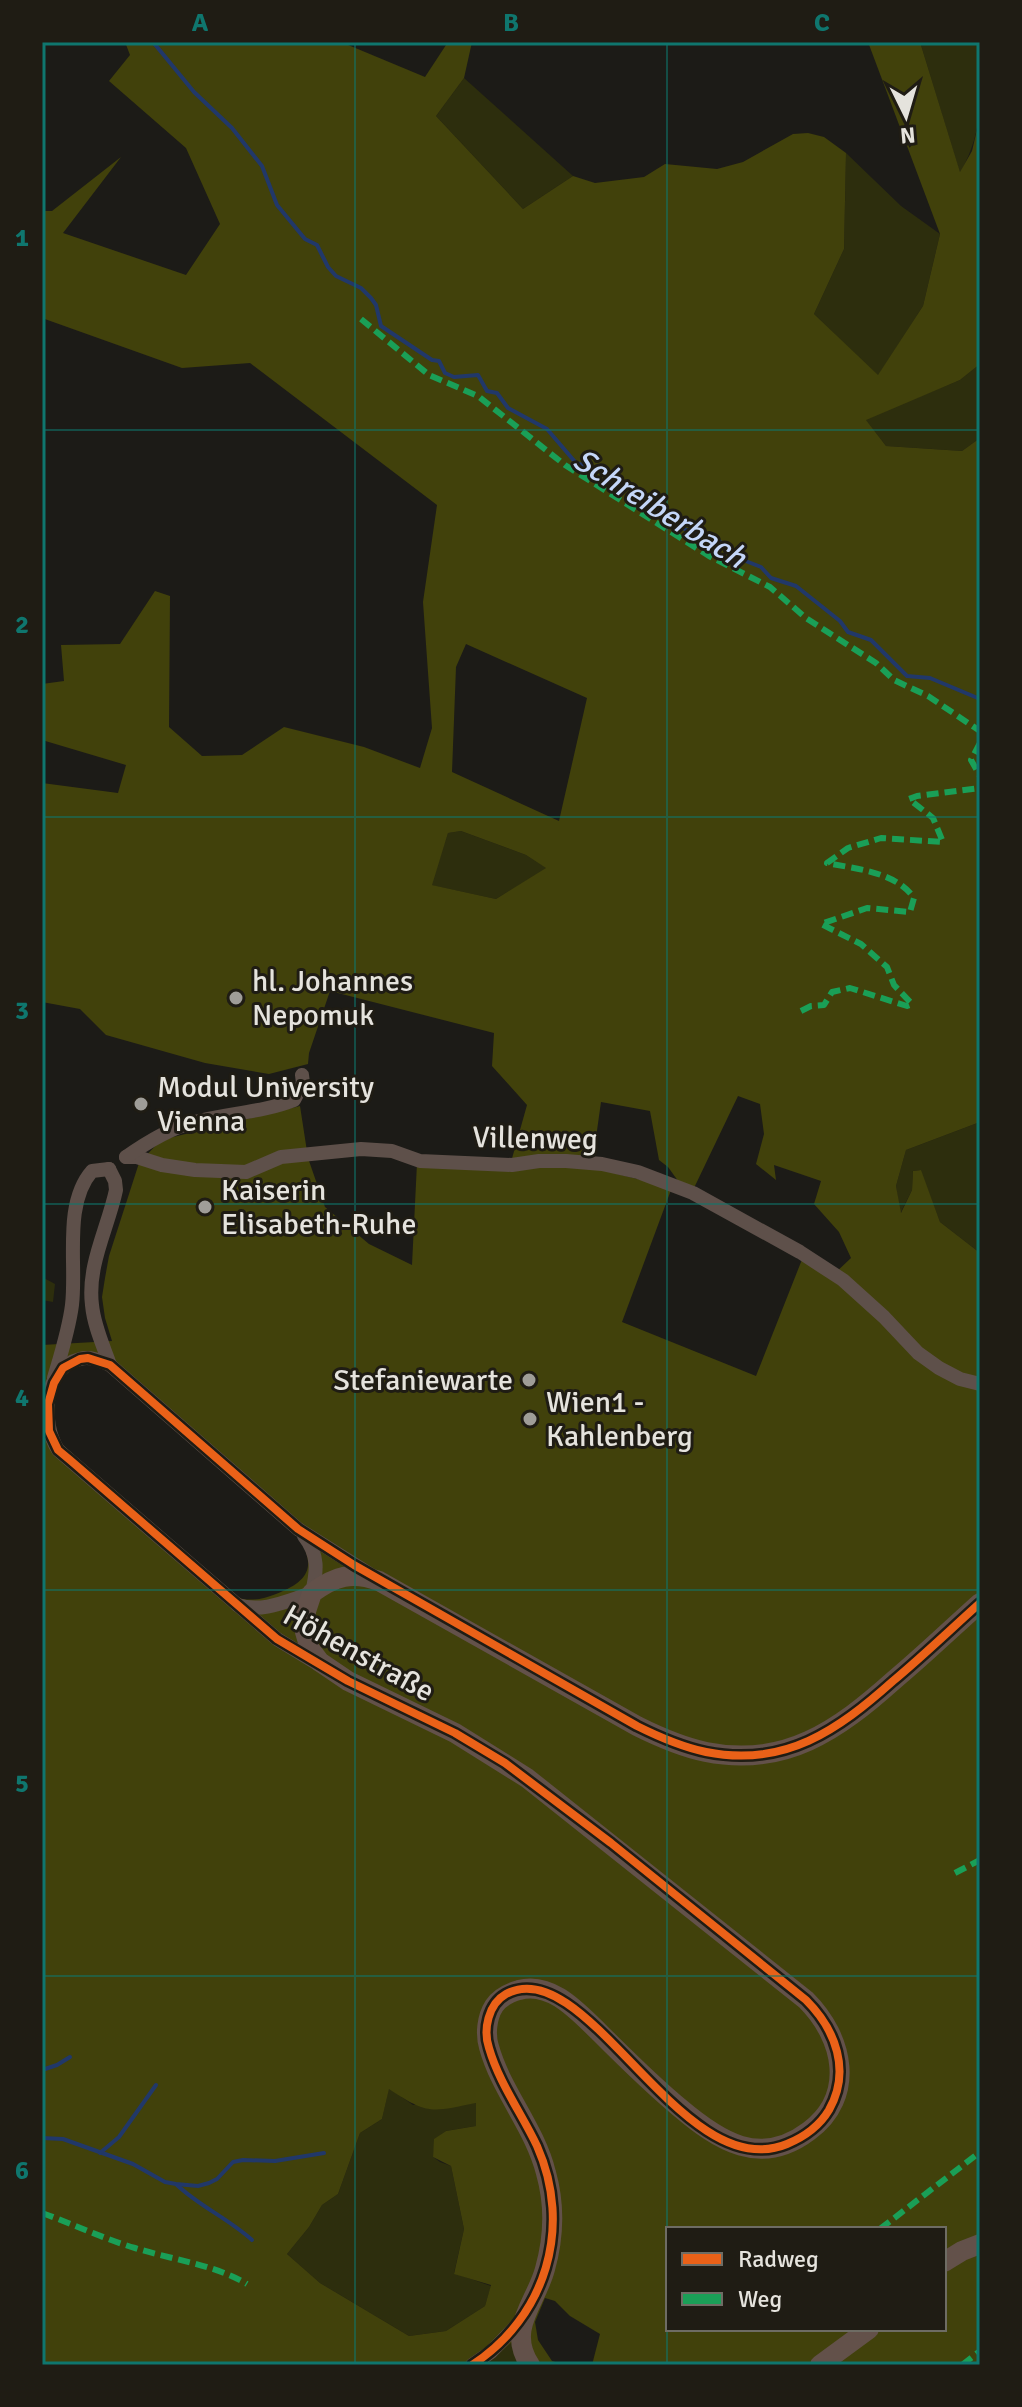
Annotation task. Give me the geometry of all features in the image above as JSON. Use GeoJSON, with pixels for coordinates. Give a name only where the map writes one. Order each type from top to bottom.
{"type":"FeatureCollection","features":[{"type":"Feature","properties":{"kind":"street"},"geometry":{"type":"LineString","coordinates":[[110,1365],[98,1333],[91,1294],[95,1260],[116,1190],[109,1169],[152,1140],[190,1123],[257,1111],[294,1100],[303,1083],[302,1075]]}},
{"type":"Feature","properties":{"kind":"street","name":"Villenweg"},"geometry":{"type":"LineString","coordinates":[[126,1157],[195,1170],[246,1172],[281,1157],[361,1149],[392,1151],[420,1161],[512,1165],[566,1161],[602,1164],[638,1172],[693,1193],[800,1252],[843,1280],[918,1353],[960,1379],[980,1384]]}},
{"type":"Feature","properties":{"kind":"street","name":"Höhenstraße"},"geometry":{"type":"LineString","coordinates":[[109,1169],[92,1171],[82,1187],[73,1221],[72,1309],[49,1396],[47,1419],[52,1441],[58,1450],[277,1639],[332,1671],[455,1733],[527,1778],[806,2000],[824,2021],[836,2043],[839,2084],[826,2114],[817,2125],[792,2142],[766,2149],[751,2149],[723,2140],[699,2124],[652,2085],[563,1999],[545,1991],[525,1989],[499,2000],[488,2020],[489,2047],[543,2161],[552,2212],[546,2267],[523,2319],[521,2341],[530,2365]]}},
{"type":"Feature","properties":{"kind":"street"},"geometry":{"type":"LineString","coordinates":[[49,1396],[57,1375],[72,1362],[88,1358],[110,1365]]}},
{"type":"Feature","properties":{"kind":"street","name":"Höhenstraße"},"geometry":{"type":"LineString","coordinates":[[110,1365],[298,1529],[399,1591],[637,1726],[676,1743],[722,1754],[777,1751],[817,1738],[863,1707],[980,1603]]}},
{"type":"Feature","properties":{"kind":"street","name":"Höhenstraße"},"geometry":{"type":"LineString","coordinates":[[298,1529],[316,1557],[316,1573],[306,1611],[306,1637],[314,1655],[332,1671]]}},
{"type":"Feature","properties":{"kind":"street","name":"Höhenstraße"},"geometry":{"type":"LineString","coordinates":[[236,1604],[250,1608],[271,1607],[312,1593],[332,1580],[349,1575],[369,1577],[399,1591]]}},
{"type":"Feature","properties":{"kind":"street"},"geometry":{"type":"LineString","coordinates":[[946,2261],[980,2244]]}},
{"type":"Feature","properties":{"kind":"street","name":"Höhenstraße"},"geometry":{"type":"LineString","coordinates":[[472,2365],[491,2352],[523,2319]]}},
{"type":"Feature","properties":{"kind":"street"},"geometry":{"type":"LineString","coordinates":[[820,2365],[866,2331]]}},
{"type":"Feature","properties":{"kind":"shaded area"},"geometry":{"type":"Polygon","coordinates":[[[125,42],[341,42],[425,77],[448,42],[472,42],[464,78],[436,116],[523,209],[573,176],[595,183],[644,177],[665,164],[717,169],[743,162],[793,134],[808,133],[824,137],[846,153],[844,249],[814,314],[878,375],[923,306],[940,234],[868,42],[920,42],[960,172],[972,151],[980,117],[980,364],[960,380],[866,420],[886,446],[962,451],[980,438],[980,1122],[906,1150],[896,1186],[901,1213],[912,1190],[913,1171],[921,1170],[940,1222],[980,1253],[980,2365],[592,2365],[600,2334],[570,2316],[555,2301],[545,2298],[535,2322],[538,2340],[552,2361],[565,2365],[519,2365],[512,2342],[485,2365],[42,2365],[42,1345],[112,1341],[102,1297],[109,1256],[139,1163],[161,1140],[300,1106],[308,1158],[325,1207],[369,1244],[412,1265],[417,1163],[582,1165],[673,1188],[622,1322],[756,1376],[803,1257],[832,1276],[851,1258],[839,1232],[814,1204],[821,1181],[774,1165],[776,1180],[756,1164],[764,1134],[760,1104],[738,1096],[694,1188],[681,1185],[659,1160],[650,1111],[601,1102],[593,1159],[511,1162],[527,1105],[492,1066],[494,1033],[330,991],[308,1064],[269,1074],[205,1063],[106,1035],[80,1009],[42,1002],[42,783],[118,793],[126,765],[42,740],[42,684],[64,681],[61,645],[120,644],[155,591],[170,596],[169,727],[202,756],[242,755],[284,727],[364,747],[420,768],[432,728],[423,602],[437,505],[250,363],[182,368],[42,318],[42,211],[52,211],[121,157],[63,233],[186,275],[220,224],[186,148],[109,81],[130,55],[125,42]],[[466,644],[456,667],[452,772],[559,821],[587,698],[466,644]],[[461,831],[448,833],[432,885],[496,899],[546,868],[526,855],[461,831]],[[89,1364],[76,1368],[60,1382],[55,1403],[56,1439],[232,1596],[249,1600],[265,1598],[303,1578],[307,1571],[307,1555],[297,1534],[116,1374],[89,1364]],[[389,2089],[382,2119],[360,2133],[338,2194],[322,2205],[287,2254],[320,2283],[409,2336],[446,2331],[485,2306],[491,2285],[454,2274],[464,2229],[451,2166],[433,2157],[434,2139],[446,2131],[476,2126],[476,2103],[430,2109],[389,2089]]]}},
{"type":"Feature","properties":{"kind":"shaded area"},"geometry":{"type":"Polygon","coordinates":[[[920,42],[980,42],[978,125],[960,173],[920,42]]]}},
{"type":"Feature","properties":{"kind":"shaded area"},"geometry":{"type":"Polygon","coordinates":[[[464,78],[573,176],[523,209],[436,116],[464,78]]]}},
{"type":"Feature","properties":{"kind":"shaded area"},"geometry":{"type":"Polygon","coordinates":[[[846,153],[901,206],[940,234],[923,306],[878,376],[814,314],[844,249],[846,153]]]}},
{"type":"Feature","properties":{"kind":"shaded area"},"geometry":{"type":"Polygon","coordinates":[[[980,364],[980,438],[962,451],[886,446],[865,419],[960,380],[980,364]]]}},
{"type":"Feature","properties":{"kind":"shaded area"},"geometry":{"type":"Polygon","coordinates":[[[461,831],[526,855],[547,868],[496,899],[431,885],[448,833],[461,831]]]}},
{"type":"Feature","properties":{"kind":"shaded area"},"geometry":{"type":"Polygon","coordinates":[[[980,1122],[980,1253],[940,1222],[920,1170],[913,1171],[912,1190],[900,1214],[896,1186],[906,1150],[980,1122]]]}},
{"type":"Feature","properties":{"kind":"shaded area"},"geometry":{"type":"Polygon","coordinates":[[[42,1277],[55,1284],[53,1302],[42,1300],[42,1277]]]}},
{"type":"Feature","properties":{"kind":"shaded area"},"geometry":{"type":"Polygon","coordinates":[[[389,2088],[413,2105],[476,2103],[476,2126],[446,2131],[435,2139],[433,2157],[451,2166],[464,2229],[454,2273],[491,2286],[485,2306],[446,2331],[409,2336],[320,2283],[287,2254],[322,2205],[338,2194],[360,2133],[382,2119],[389,2088]]]}},
{"type":"Feature","properties":{"kind":"shaded area"},"geometry":{"type":"Polygon","coordinates":[[[512,2341],[519,2365],[485,2365],[512,2341]]]}},
{"type":"Feature","properties":{"kind":"waterway","name":"Schreiberbach"},"geometry":{"type":"LineString","coordinates":[[153,42],[194,92],[232,128],[262,166],[277,205],[305,239],[317,245],[328,267],[336,276],[361,288],[371,298],[381,326],[432,360],[439,361],[445,373],[454,377],[478,375],[487,391],[497,393],[508,408],[547,429],[576,463],[607,472],[686,530],[719,541],[738,558],[761,567],[771,578],[796,586],[840,621],[848,632],[871,640],[907,676],[930,678],[980,699]]}},
{"type":"Feature","properties":{"kind":"waterway"},"geometry":{"type":"LineString","coordinates":[[42,2070],[70,2057]]}},
{"type":"Feature","properties":{"kind":"waterway"},"geometry":{"type":"LineString","coordinates":[[100,2153],[119,2137],[156,2085]]}},
{"type":"Feature","properties":{"kind":"waterway"},"geometry":{"type":"LineString","coordinates":[[42,2138],[63,2139],[133,2164],[165,2182],[198,2186],[217,2179],[233,2162],[275,2161],[324,2153]]}},
{"type":"Feature","properties":{"kind":"waterway"},"geometry":{"type":"LineString","coordinates":[[177,2185],[252,2240]]}},
{"type":"Feature","properties":{"kind":"marked path"},"geometry":{"type":"LineString","coordinates":[[361,319],[429,375],[478,396],[565,465],[709,556],[770,587],[806,618],[876,663],[894,680],[928,696],[980,731]]}},
{"type":"Feature","properties":{"kind":"marked path"},"geometry":{"type":"LineString","coordinates":[[980,743],[971,760],[980,776]]}},
{"type":"Feature","properties":{"kind":"marked path"},"geometry":{"type":"LineString","coordinates":[[801,1011],[824,1005],[832,992],[850,988],[907,1006],[912,1004],[894,985],[887,967],[861,944],[821,924],[867,908],[910,912],[914,898],[897,882],[886,877],[827,863],[848,848],[881,838],[943,842],[933,818],[909,799],[980,788]]}},
{"type":"Feature","properties":{"kind":"marked path"},"geometry":{"type":"LineString","coordinates":[[955,1873],[980,1860]]}},
{"type":"Feature","properties":{"kind":"marked path"},"geometry":{"type":"LineString","coordinates":[[883,2227],[980,2152]]}},
{"type":"Feature","properties":{"kind":"marked path"},"geometry":{"type":"LineString","coordinates":[[42,2213],[123,2244],[220,2272],[247,2284]]}},
{"type":"Feature","properties":{"kind":"marked path"},"geometry":{"type":"LineString","coordinates":[[962,2365],[980,2351]]}},
{"type":"Feature","properties":{"kind":"cycle path"},"geometry":{"type":"LineString","coordinates":[[472,2365],[498,2345],[535,2296],[546,2268],[552,2238],[548,2177],[537,2146],[493,2061],[487,2041],[488,2018],[500,1998],[506,1994],[537,1990],[569,2005],[603,2034],[673,2104],[710,2133],[748,2148],[787,2144],[811,2130],[829,2110],[839,2081],[837,2052],[832,2038],[806,2000],[611,1843],[505,1763],[455,1733],[348,1681],[277,1639],[58,1450],[49,1431],[48,1404],[54,1383],[63,1368],[88,1358],[110,1365],[298,1529],[354,1565],[637,1726],[697,1750],[734,1756],[761,1755],[808,1741],[852,1715],[872,1699],[980,1603]]}},
{"type":"Feature","properties":{"kind":"place","name":"hl. Johannes Nepomuk"},"geometry":{"type":"Point","coordinates":[236,998]}},
{"type":"Feature","properties":{"kind":"place","name":"Modul University Vienna"},"geometry":{"type":"Point","coordinates":[141,1104]}},
{"type":"Feature","properties":{"kind":"place","name":"Kaiserin Elisabeth-Ruhe"},"geometry":{"type":"Point","coordinates":[205,1207]}},
{"type":"Feature","properties":{"kind":"place","name":"Stefaniewarte"},"geometry":{"type":"Point","coordinates":[529,1380]}},
{"type":"Feature","properties":{"kind":"place","name":"Wien1 - Kahlenberg"},"geometry":{"type":"Point","coordinates":[530,1419]}}]}
